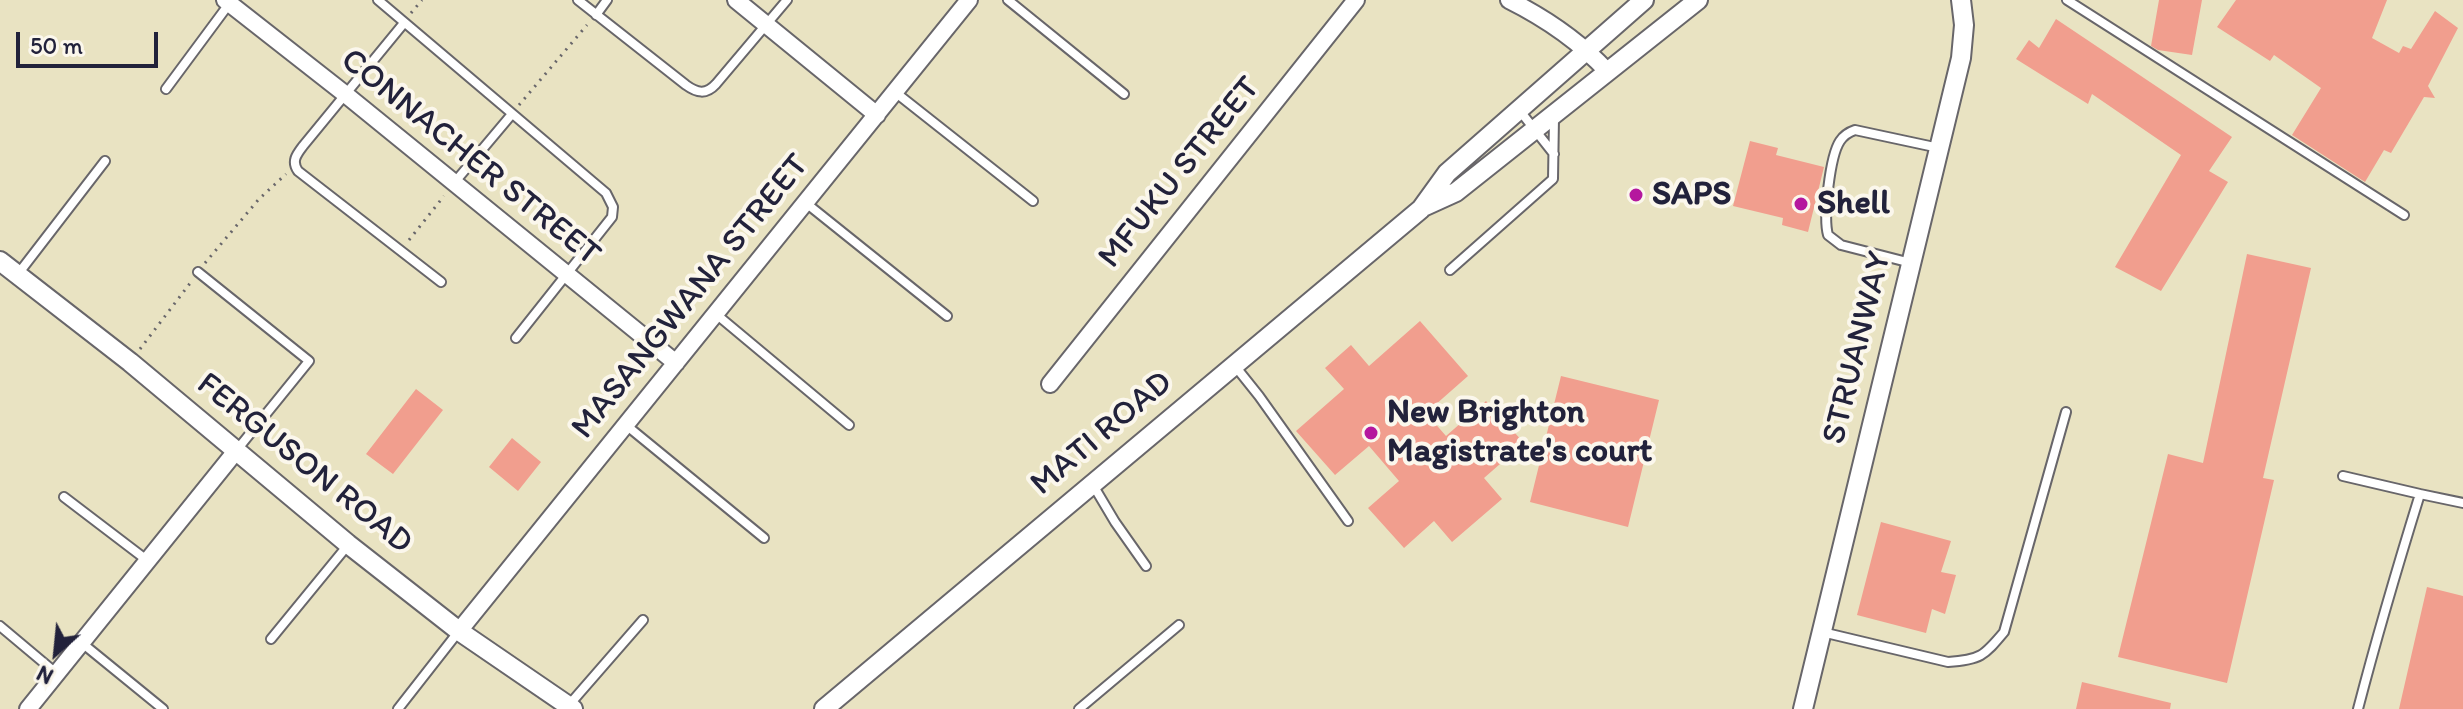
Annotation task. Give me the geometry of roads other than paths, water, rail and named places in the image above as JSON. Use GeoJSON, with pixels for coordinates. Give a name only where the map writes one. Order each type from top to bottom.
{"type":"FeatureCollection","features":[{"type":"Feature","properties":{"kind":"street"},"geometry":{"type":"LineString","coordinates":[[736,0],[877,115]]}},
{"type":"Feature","properties":{"kind":"street","name":"MASANGWANA STREET"},"geometry":{"type":"LineString","coordinates":[[459,631],[969,0]]}},
{"type":"Feature","properties":{"kind":"street","name":"MFUKU STREET"},"geometry":{"type":"LineString","coordinates":[[1050,384],[1356,0]]}},
{"type":"Feature","properties":{"kind":"street"},"geometry":{"type":"LineString","coordinates":[[1509,0],[1545,18],[1588,50],[1607,71]]}},
{"type":"Feature","properties":{"kind":"street","name":"MATI ROAD"},"geometry":{"type":"LineString","coordinates":[[1421,209],[1447,173],[1644,0]]}},
{"type":"Feature","properties":{"kind":"street","name":"MATI ROAD"},"geometry":{"type":"LineString","coordinates":[[824,709],[1421,209],[1456,192],[1698,0]]}},
{"type":"Feature","properties":{"kind":"street","name":"STRUANWAY"},"geometry":{"type":"LineString","coordinates":[[1803,709],[1963,45],[1961,0]]}},
{"type":"Feature","properties":{"kind":"street","name":"CONNACHER STREET"},"geometry":{"type":"LineString","coordinates":[[228,1],[676,363]]}},
{"type":"Feature","properties":{"kind":"street","name":"FERGUSON ROAD"},"geometry":{"type":"LineString","coordinates":[[0,261],[130,362],[348,544],[459,631],[571,707]]}},
{"type":"Feature","properties":{"kind":"street"},"geometry":{"type":"LineString","coordinates":[[28,709],[236,451]]}},
{"type":"Feature","properties":{"kind":"lane"},"geometry":{"type":"LineString","coordinates":[[378,0],[606,193],[613,207],[612,217],[516,338]]}},
{"type":"Feature","properties":{"kind":"lane"},"geometry":{"type":"LineString","coordinates":[[578,0],[694,91],[703,92],[710,91],[787,0]]}},
{"type":"Feature","properties":{"kind":"lane"},"geometry":{"type":"LineString","coordinates":[[596,15],[607,0]]}},
{"type":"Feature","properties":{"kind":"lane"},"geometry":{"type":"LineString","coordinates":[[1008,0],[1124,94]]}},
{"type":"Feature","properties":{"kind":"lane"},"geometry":{"type":"LineString","coordinates":[[2067,0],[2404,215]]}},
{"type":"Feature","properties":{"kind":"lane"},"geometry":{"type":"LineString","coordinates":[[166,89],[228,1]]}},
{"type":"Feature","properties":{"kind":"lane"},"geometry":{"type":"LineString","coordinates":[[404,23],[296,156],[295,166],[441,282]]}},
{"type":"Feature","properties":{"kind":"lane"},"geometry":{"type":"LineString","coordinates":[[895,92],[1033,201]]}},
{"type":"Feature","properties":{"kind":"lane"},"geometry":{"type":"LineString","coordinates":[[1520,111],[1555,155]]}},
{"type":"Feature","properties":{"kind":"lane"},"geometry":{"type":"LineString","coordinates":[[454,184],[512,114]]}},
{"type":"Feature","properties":{"kind":"lane"},"geometry":{"type":"LineString","coordinates":[[1450,270],[1550,183],[1554,176],[1554,114]]}},
{"type":"Feature","properties":{"kind":"lane"},"geometry":{"type":"LineString","coordinates":[[1912,264],[1841,245],[1828,235],[1826,221],[1835,152],[1844,136],[1855,130],[1940,148]]}},
{"type":"Feature","properties":{"kind":"lane"},"geometry":{"type":"LineString","coordinates":[[17,275],[105,161]]}},
{"type":"Feature","properties":{"kind":"lane"},"geometry":{"type":"LineString","coordinates":[[806,203],[947,316]]}},
{"type":"Feature","properties":{"kind":"lane"},"geometry":{"type":"LineString","coordinates":[[198,272],[309,361],[236,451]]}},
{"type":"Feature","properties":{"kind":"lane"},"geometry":{"type":"LineString","coordinates":[[716,314],[849,425]]}},
{"type":"Feature","properties":{"kind":"lane"},"geometry":{"type":"LineString","coordinates":[[1234,365],[1348,521]]}},
{"type":"Feature","properties":{"kind":"lane"},"geometry":{"type":"LineString","coordinates":[[1822,632],[1948,662],[1967,661],[1986,654],[2004,632],[2066,412]]}},
{"type":"Feature","properties":{"kind":"lane"},"geometry":{"type":"LineString","coordinates":[[625,425],[764,538]]}},
{"type":"Feature","properties":{"kind":"lane"},"geometry":{"type":"LineString","coordinates":[[2343,476],[2463,503]]}},
{"type":"Feature","properties":{"kind":"lane"},"geometry":{"type":"LineString","coordinates":[[1092,484],[1146,566]]}},
{"type":"Feature","properties":{"kind":"lane"},"geometry":{"type":"LineString","coordinates":[[2358,709],[2384,609],[2420,494]]}},
{"type":"Feature","properties":{"kind":"lane"},"geometry":{"type":"LineString","coordinates":[[64,497],[148,562]]}},
{"type":"Feature","properties":{"kind":"lane"},"geometry":{"type":"LineString","coordinates":[[271,639],[348,544]]}},
{"type":"Feature","properties":{"kind":"lane"},"geometry":{"type":"LineString","coordinates":[[571,707],[643,620]]}},
{"type":"Feature","properties":{"kind":"lane"},"geometry":{"type":"LineString","coordinates":[[1079,709],[1179,625]]}},
{"type":"Feature","properties":{"kind":"lane"},"geometry":{"type":"LineString","coordinates":[[0,626],[57,673]]}},
{"type":"Feature","properties":{"kind":"lane"},"geometry":{"type":"LineString","coordinates":[[398,709],[459,631]]}},
{"type":"Feature","properties":{"kind":"lane"},"geometry":{"type":"LineString","coordinates":[[82,643],[163,709]]}},
{"type":"Feature","properties":{"kind":"place","name":"SAPS"},"geometry":{"type":"Point","coordinates":[1636,195]}},
{"type":"Feature","properties":{"kind":"place","name":"Shell"},"geometry":{"type":"Point","coordinates":[1801,204]}},
{"type":"Feature","properties":{"kind":"place","name":"New Brighton Magistrate's court"},"geometry":{"type":"Point","coordinates":[1371,433]}}]}
